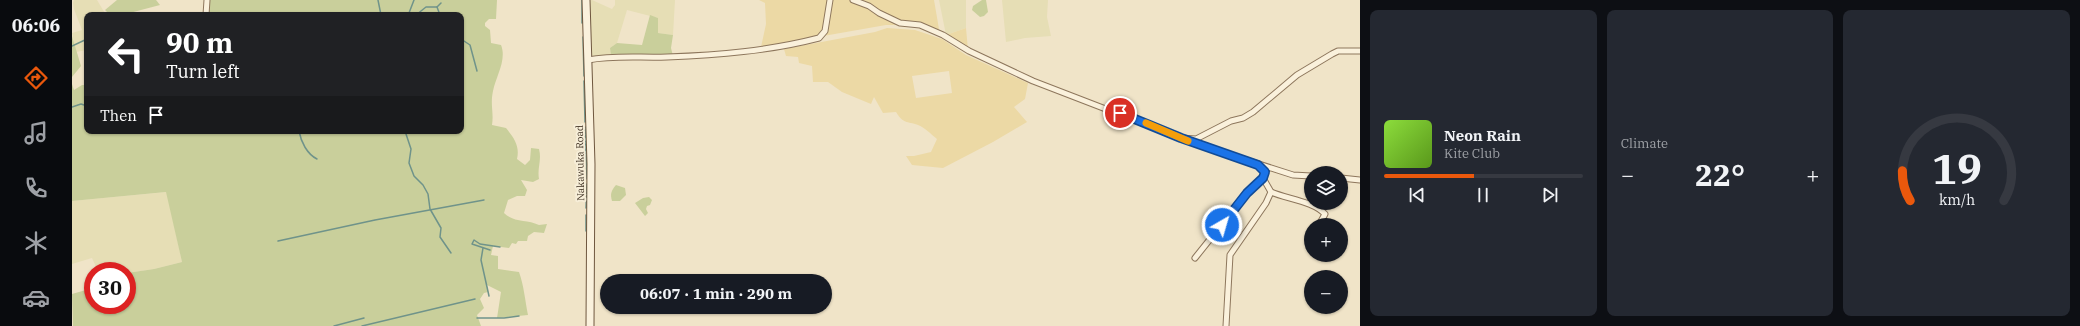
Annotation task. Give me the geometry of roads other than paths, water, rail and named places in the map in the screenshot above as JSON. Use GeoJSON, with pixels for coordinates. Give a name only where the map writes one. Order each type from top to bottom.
{"type":"FeatureCollection","features":[{"type":"Feature","properties":{"kind":"main road","name":"Nakawuka Road"},"geometry":{"type":"LineString","coordinates":[[586,0],[591,164],[590,326]]}},
{"type":"Feature","properties":{"kind":"street"},"geometry":{"type":"LineString","coordinates":[[206,12],[208,0]]}},
{"type":"Feature","properties":{"kind":"street"},"geometry":{"type":"LineString","coordinates":[[588,60],[740,53],[819,38],[824,31],[830,0]]}},
{"type":"Feature","properties":{"kind":"street"},"geometry":{"type":"LineString","coordinates":[[853,0],[869,6],[879,13],[900,23],[920,25],[943,35],[969,51],[1033,81],[1181,138],[1258,165],[1293,175],[1304,176]]}},
{"type":"Feature","properties":{"kind":"street"},"geometry":{"type":"LineString","coordinates":[[1181,138],[1196,139],[1231,121],[1243,118],[1253,112],[1297,75],[1312,65],[1338,51],[1360,50]]}},
{"type":"Feature","properties":{"kind":"street"},"geometry":{"type":"LineString","coordinates":[[1195,258],[1247,193],[1263,178],[1265,172],[1258,165]]}},
{"type":"Feature","properties":{"kind":"street"},"geometry":{"type":"LineString","coordinates":[[1263,178],[1271,192],[1285,198],[1298,200],[1320,208],[1325,214],[1323,218]]}},
{"type":"Feature","properties":{"kind":"street"},"geometry":{"type":"LineString","coordinates":[[1348,179],[1360,180]]}},
{"type":"Feature","properties":{"kind":"street"},"geometry":{"type":"LineString","coordinates":[[1226,326],[1230,256],[1266,203],[1271,192]]}},
{"type":"Feature","properties":{"kind":"waterway"},"geometry":{"type":"LineString","coordinates":[[378,0],[380,12]]}},
{"type":"Feature","properties":{"kind":"waterway"},"geometry":{"type":"LineString","coordinates":[[409,12],[414,0]]}},
{"type":"Feature","properties":{"kind":"waterway"},"geometry":{"type":"LineString","coordinates":[[582,0],[582,23]]}},
{"type":"Feature","properties":{"kind":"waterway"},"geometry":{"type":"LineString","coordinates":[[420,12],[426,7],[437,7],[441,3]]}},
{"type":"Feature","properties":{"kind":"waterway"},"geometry":{"type":"LineString","coordinates":[[437,7],[439,12]]}},
{"type":"Feature","properties":{"kind":"waterway"},"geometry":{"type":"LineString","coordinates":[[583,37],[584,76]]}},
{"type":"Feature","properties":{"kind":"waterway"},"geometry":{"type":"LineString","coordinates":[[72,46],[84,40]]}},
{"type":"Feature","properties":{"kind":"waterway"},"geometry":{"type":"LineString","coordinates":[[464,41],[470,45],[477,71]]}},
{"type":"Feature","properties":{"kind":"waterway"},"geometry":{"type":"LineString","coordinates":[[584,81],[585,122]]}},
{"type":"Feature","properties":{"kind":"waterway"},"geometry":{"type":"LineString","coordinates":[[72,107],[81,104],[84,105]]}},
{"type":"Feature","properties":{"kind":"waterway"},"geometry":{"type":"LineString","coordinates":[[585,127],[587,179]]}},
{"type":"Feature","properties":{"kind":"waterway"},"geometry":{"type":"LineString","coordinates":[[300,134],[305,147],[310,154],[317,159]]}},
{"type":"Feature","properties":{"kind":"waterway"},"geometry":{"type":"LineString","coordinates":[[406,134],[411,149],[409,163],[414,176],[423,185],[428,194],[430,209],[441,228],[440,237],[451,253]]}},
{"type":"Feature","properties":{"kind":"waterway"},"geometry":{"type":"LineString","coordinates":[[586,208],[587,184]]}},
{"type":"Feature","properties":{"kind":"waterway"},"geometry":{"type":"LineString","coordinates":[[278,241],[375,220],[484,200]]}},
{"type":"Feature","properties":{"kind":"waterway"},"geometry":{"type":"LineString","coordinates":[[586,215],[586,231]]}},
{"type":"Feature","properties":{"kind":"waterway"},"geometry":{"type":"LineString","coordinates":[[490,250],[472,244],[474,240],[480,244],[500,247]]}},
{"type":"Feature","properties":{"kind":"waterway"},"geometry":{"type":"LineString","coordinates":[[483,248],[481,260],[489,296]]}},
{"type":"Feature","properties":{"kind":"waterway"},"geometry":{"type":"LineString","coordinates":[[362,326],[475,299]]}},
{"type":"Feature","properties":{"kind":"waterway"},"geometry":{"type":"LineString","coordinates":[[477,318],[504,318],[519,316]]}},
{"type":"Feature","properties":{"kind":"waterway"},"geometry":{"type":"LineString","coordinates":[[334,326],[364,318]]}}]}
